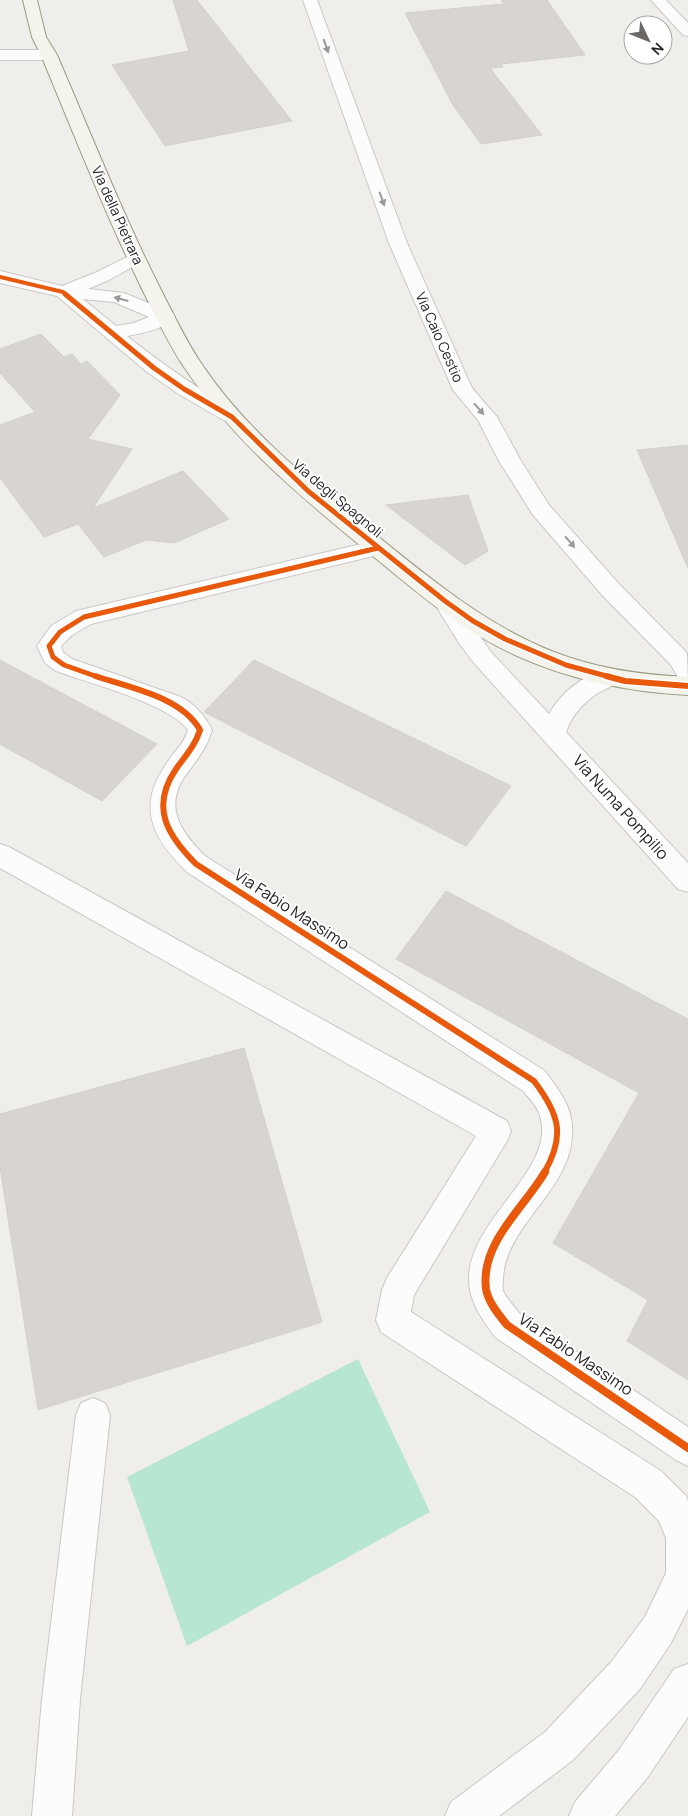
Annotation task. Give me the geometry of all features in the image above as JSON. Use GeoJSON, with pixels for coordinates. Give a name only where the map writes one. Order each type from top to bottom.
{"type":"FeatureCollection","features":[{"type":"Feature","properties":{"kind":"street","name":"Via della Pietrara"},"geometry":{"type":"LineString","coordinates":[[30,0],[39,36],[49,55],[135,258],[195,369],[232,417]]}},
{"type":"Feature","properties":{"kind":"street","name":"Via Caio Cestio"},"geometry":{"type":"LineString","coordinates":[[310,0],[398,243],[463,390],[487,417],[510,461],[541,510],[611,590],[679,659],[688,673]]}},
{"type":"Feature","properties":{"kind":"street"},"geometry":{"type":"LineString","coordinates":[[658,0],[688,32]]}},
{"type":"Feature","properties":{"kind":"street"},"geometry":{"type":"LineString","coordinates":[[0,55],[49,55]]}},
{"type":"Feature","properties":{"kind":"street"},"geometry":{"type":"LineString","coordinates":[[63,292],[103,276],[135,258]]}},
{"type":"Feature","properties":{"kind":"street","name":"Via degli Spagnoli"},"geometry":{"type":"LineString","coordinates":[[0,277],[63,292],[170,380],[232,417],[308,491],[445,601],[473,621],[505,640],[548,658],[608,677],[649,684],[688,686]]}},
{"type":"Feature","properties":{"kind":"street"},"geometry":{"type":"LineString","coordinates":[[63,292],[117,297],[166,317]]}},
{"type":"Feature","properties":{"kind":"street"},"geometry":{"type":"LineString","coordinates":[[111,333],[139,328],[166,317]]}},
{"type":"Feature","properties":{"kind":"street","name":"Via Fabio Massimo"},"geometry":{"type":"LineString","coordinates":[[378,548],[84,618],[69,625],[55,635],[49,646],[53,657],[64,665],[167,701],[195,719],[200,730],[197,742],[164,788],[162,808],[170,837],[196,864],[534,1081],[547,1099],[556,1117],[558,1136],[554,1155],[546,1170],[495,1245],[485,1275],[486,1290],[494,1308],[512,1330],[688,1448]]}},
{"type":"Feature","properties":{"kind":"street","name":"Via Numa Pompilio"},"geometry":{"type":"LineString","coordinates":[[445,601],[467,637],[482,656],[688,881]]}},
{"type":"Feature","properties":{"kind":"street"},"geometry":{"type":"LineString","coordinates":[[553,733],[561,713],[567,705],[585,689],[608,677]]}},
{"type":"Feature","properties":{"kind":"street"},"geometry":{"type":"LineString","coordinates":[[0,855],[496,1131],[398,1290],[393,1320],[648,1484],[674,1509],[684,1538],[684,1575],[658,1630],[626,1675],[558,1746],[465,1816]]}},
{"type":"Feature","properties":{"kind":"street"},"geometry":{"type":"LineString","coordinates":[[52,1816],[61,1699],[93,1415]]}},
{"type":"Feature","properties":{"kind":"street"},"geometry":{"type":"LineString","coordinates":[[589,1816],[633,1764],[688,1683]]}},
{"type":"Feature","properties":{"kind":"green space"},"geometry":{"type":"Polygon","coordinates":[[[358,1359],[430,1512],[187,1646],[127,1477],[358,1359]]]}},
{"type":"Feature","properties":{"kind":"building"},"geometry":{"type":"Polygon","coordinates":[[[173,0],[197,0],[292,121],[165,146],[112,65],[189,51],[173,0]]]}},
{"type":"Feature","properties":{"kind":"building"},"geometry":{"type":"Polygon","coordinates":[[[501,0],[547,0],[585,55],[501,64],[503,67],[490,68],[542,135],[481,144],[453,105],[405,13],[504,4],[501,0]]]}},
{"type":"Feature","properties":{"kind":"building"},"geometry":{"type":"Polygon","coordinates":[[[41,334],[64,357],[72,354],[81,364],[87,361],[120,395],[88,439],[132,449],[93,508],[183,471],[229,519],[174,543],[146,540],[104,557],[78,524],[44,537],[0,478],[0,425],[35,412],[0,373],[0,349],[41,334]]]}},
{"type":"Feature","properties":{"kind":"building"},"geometry":{"type":"Polygon","coordinates":[[[688,445],[688,568],[637,450],[688,445]]]}},
{"type":"Feature","properties":{"kind":"building"},"geometry":{"type":"Polygon","coordinates":[[[468,495],[488,551],[465,565],[386,505],[468,495]]]}},
{"type":"Feature","properties":{"kind":"building"},"geometry":{"type":"Polygon","coordinates":[[[0,660],[157,744],[102,801],[0,744],[0,660]]]}},
{"type":"Feature","properties":{"kind":"building"},"geometry":{"type":"Polygon","coordinates":[[[254,660],[511,786],[466,846],[204,712],[254,660]]]}},
{"type":"Feature","properties":{"kind":"building"},"geometry":{"type":"Polygon","coordinates":[[[446,891],[688,1019],[688,1380],[627,1341],[648,1300],[553,1243],[639,1093],[396,959],[446,891]]]}},
{"type":"Feature","properties":{"kind":"building"},"geometry":{"type":"Polygon","coordinates":[[[244,1048],[322,1322],[38,1410],[0,1167],[0,1114],[244,1048]]]}},
{"type":"Feature","properties":{"kind":"cycle path"},"geometry":{"type":"LineString","coordinates":[[0,277],[63,292],[154,368],[184,389],[232,417],[308,491],[445,601],[473,621],[505,639],[566,665],[625,681],[688,686]]}},
{"type":"Feature","properties":{"kind":"cycle path"},"geometry":{"type":"LineString","coordinates":[[378,548],[84,617],[60,632],[49,646],[53,657],[64,665],[167,701],[178,706],[194,720],[200,730],[191,751],[176,769],[168,783],[163,796],[162,808],[164,820],[176,843],[196,864],[534,1081],[556,1117],[557,1140],[550,1162],[538,1183],[495,1245],[487,1266],[486,1289],[489,1299],[507,1325],[688,1448]]}}]}
